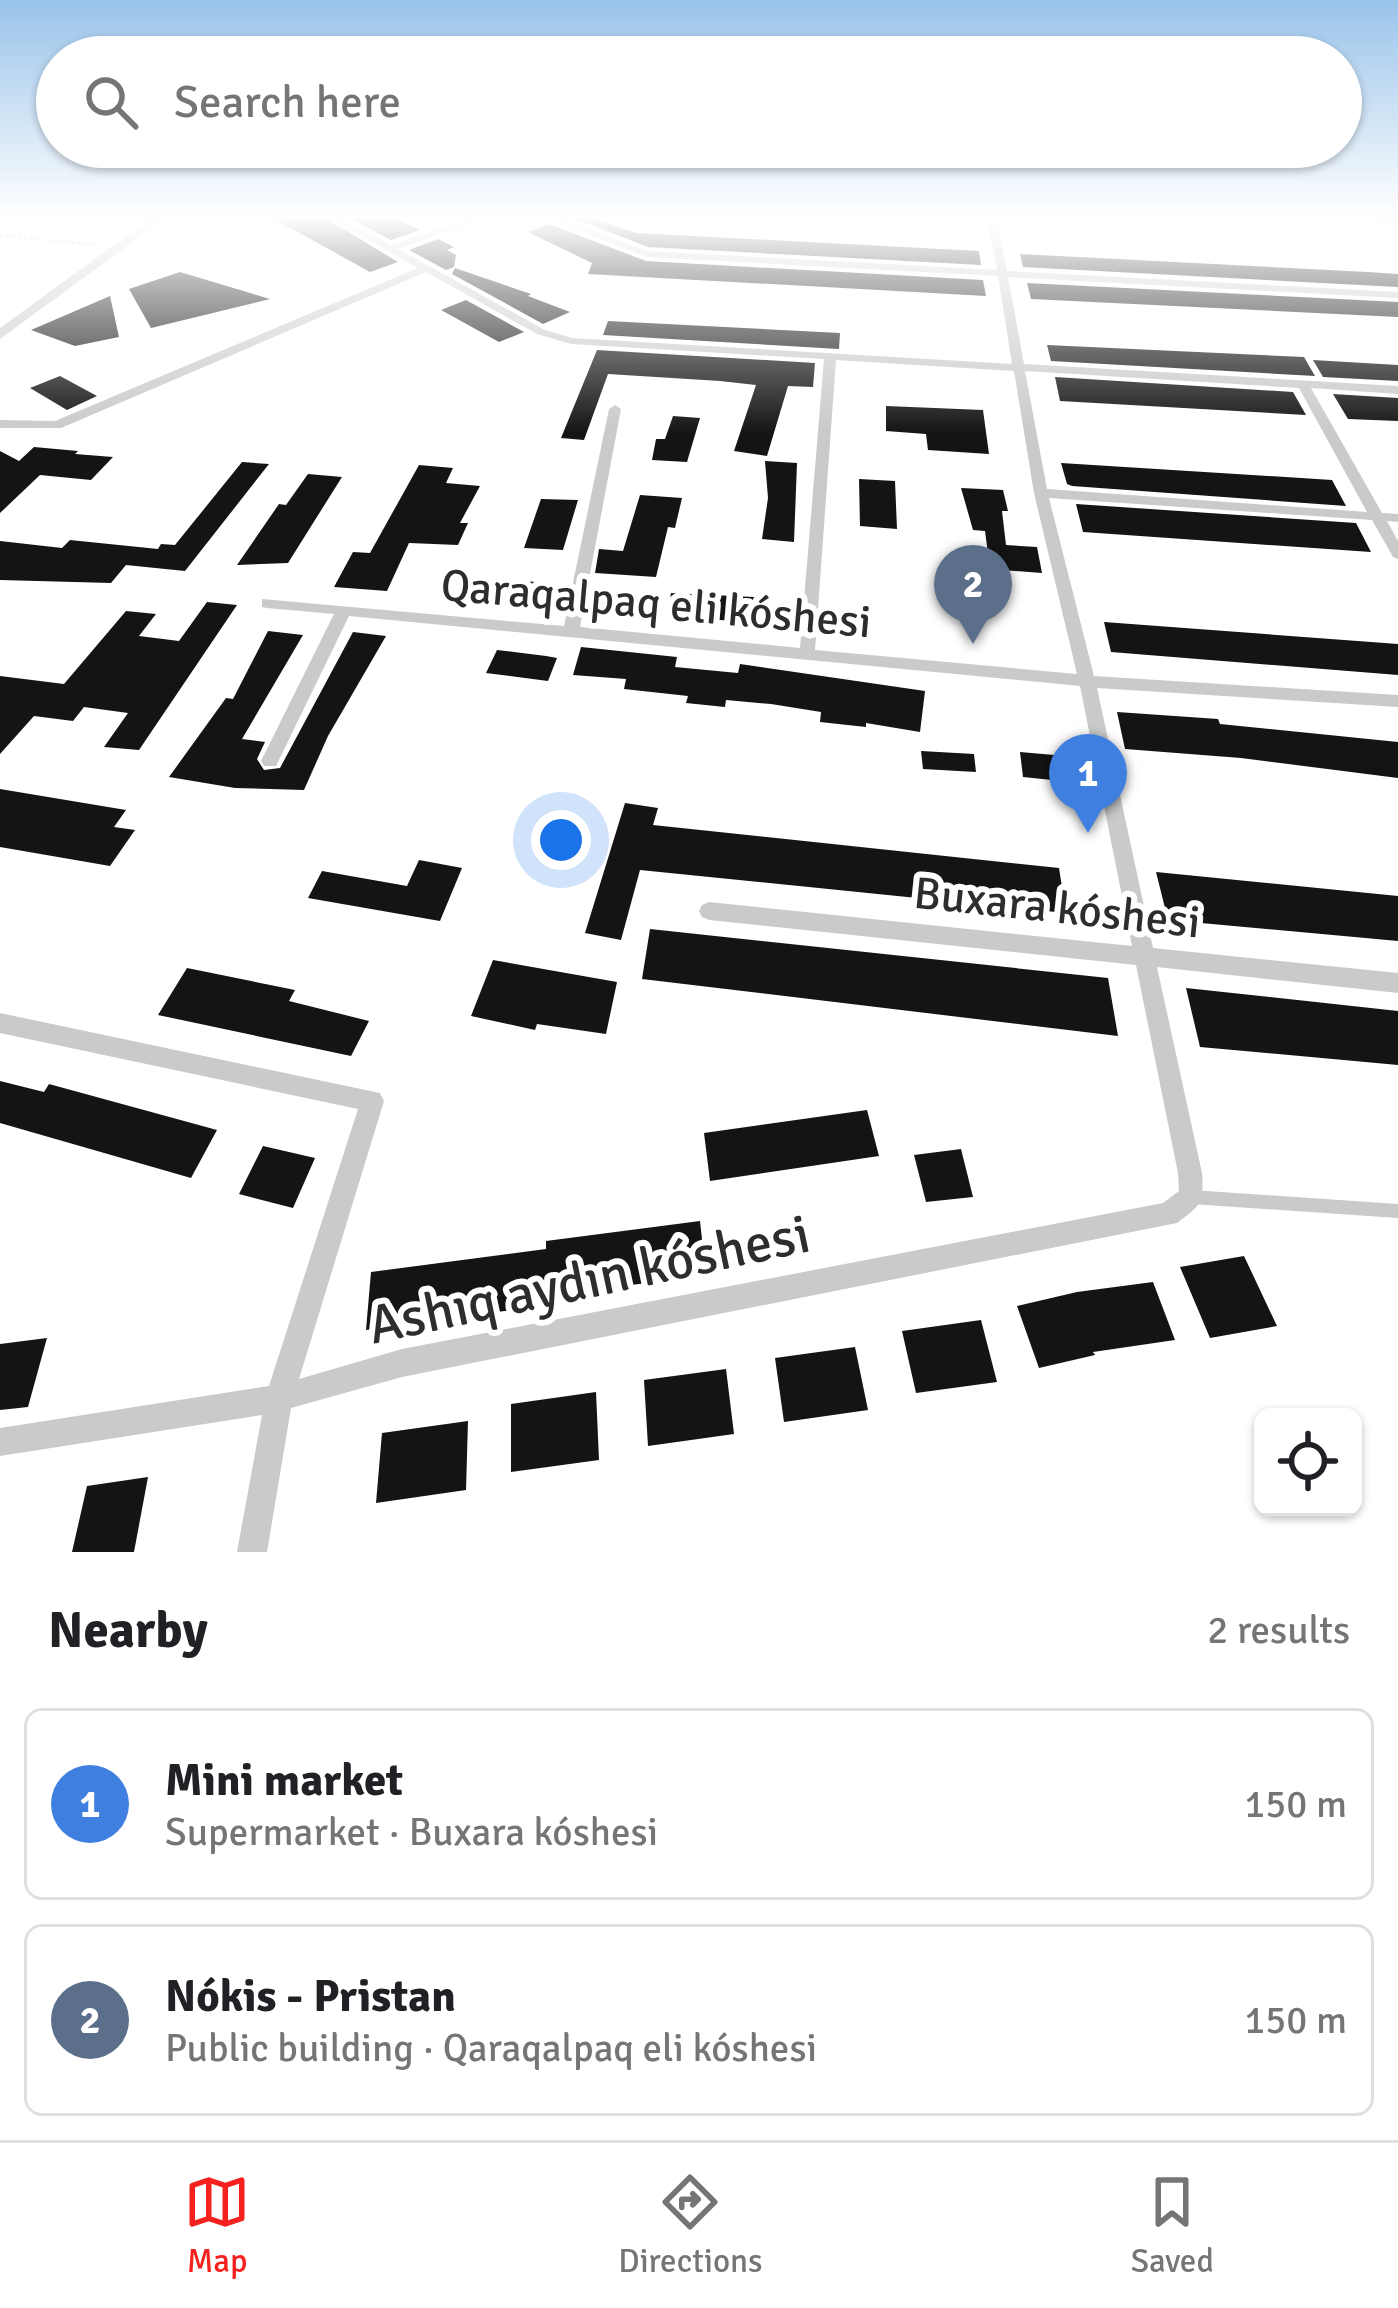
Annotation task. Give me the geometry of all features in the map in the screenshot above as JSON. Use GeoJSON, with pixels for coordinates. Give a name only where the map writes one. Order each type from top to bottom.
{"type":"FeatureCollection","features":[{"type":"Feature","properties":{"kind":"street"},"geometry":{"type":"LineString","coordinates":[[0,334],[63,288]]}},
{"type":"Feature","properties":{"kind":"street"},"geometry":{"type":"LineString","coordinates":[[0,424],[57,425],[379,288]]}},
{"type":"Feature","properties":{"kind":"street"},"geometry":{"type":"LineString","coordinates":[[458,288],[541,332],[571,341],[1398,390]]}},
{"type":"Feature","properties":{"kind":"street"},"geometry":{"type":"LineString","coordinates":[[1007,288],[1041,493],[1087,681],[1190,1173],[1191,1197]]}},
{"type":"Feature","properties":{"kind":"street"},"geometry":{"type":"LineString","coordinates":[[1275,288],[1398,295]]}},
{"type":"Feature","properties":{"kind":"street"},"geometry":{"type":"LineString","coordinates":[[807,655],[830,359]]}},
{"type":"Feature","properties":{"kind":"street"},"geometry":{"type":"LineString","coordinates":[[1303,384],[1398,554]]}},
{"type":"Feature","properties":{"kind":"street"},"geometry":{"type":"LineString","coordinates":[[571,632],[615,409]]}},
{"type":"Feature","properties":{"kind":"street"},"geometry":{"type":"LineString","coordinates":[[1041,493],[1398,518]]}},
{"type":"Feature","properties":{"kind":"street","name":"Qaraqalpaq eli kóshesi"},"geometry":{"type":"LineString","coordinates":[[267,603],[1087,681],[1398,701]]}},
{"type":"Feature","properties":{"kind":"street"},"geometry":{"type":"LineString","coordinates":[[269,761],[344,610]]}},
{"type":"Feature","properties":{"kind":"street","name":"Buxara kóshesi"},"geometry":{"type":"LineString","coordinates":[[709,911],[1398,983]]}},
{"type":"Feature","properties":{"kind":"street"},"geometry":{"type":"LineString","coordinates":[[0,1023],[372,1101],[279,1399],[252,1552]]}},
{"type":"Feature","properties":{"kind":"street","name":"Ashıq aydın kóshesi"},"geometry":{"type":"LineString","coordinates":[[0,1442],[279,1399],[401,1363],[1168,1214],[1191,1197]]}},
{"type":"Feature","properties":{"kind":"lane"},"geometry":{"type":"LineString","coordinates":[[1191,1197],[1398,1211]]}},
{"type":"Feature","properties":{"kind":"building"},"geometry":{"type":"Polygon","coordinates":[[[235,288],[270,299],[151,328],[129,289],[235,288]]]}},
{"type":"Feature","properties":{"kind":"building"},"geometry":{"type":"Polygon","coordinates":[[[478,288],[515,288],[570,312],[543,324],[478,288]]]}},
{"type":"Feature","properties":{"kind":"building"},"geometry":{"type":"Polygon","coordinates":[[[849,288],[985,288],[986,296],[849,288]]]}},
{"type":"Feature","properties":{"kind":"building"},"geometry":{"type":"Polygon","coordinates":[[[1028,288],[1133,288],[1398,302],[1398,317],[1031,299],[1028,288]]]}},
{"type":"Feature","properties":{"kind":"building"},"geometry":{"type":"Polygon","coordinates":[[[110,296],[119,337],[75,346],[31,330],[110,296]]]}},
{"type":"Feature","properties":{"kind":"building"},"geometry":{"type":"Polygon","coordinates":[[[466,300],[524,332],[499,342],[441,310],[466,300]]]}},
{"type":"Feature","properties":{"kind":"building"},"geometry":{"type":"Polygon","coordinates":[[[608,321],[840,333],[839,349],[603,335],[608,321]]]}},
{"type":"Feature","properties":{"kind":"building"},"geometry":{"type":"Polygon","coordinates":[[[1047,345],[1304,357],[1315,376],[1051,361],[1047,345]]]}},
{"type":"Feature","properties":{"kind":"building"},"geometry":{"type":"Polygon","coordinates":[[[597,350],[815,363],[813,387],[788,386],[767,456],[734,451],[756,385],[720,381],[608,374],[584,440],[561,438],[597,350]]]}},
{"type":"Feature","properties":{"kind":"building"},"geometry":{"type":"Polygon","coordinates":[[[1313,360],[1398,365],[1398,381],[1323,377],[1313,360]]]}},
{"type":"Feature","properties":{"kind":"building"},"geometry":{"type":"Polygon","coordinates":[[[60,376],[97,396],[67,410],[30,388],[60,376]]]}},
{"type":"Feature","properties":{"kind":"building"},"geometry":{"type":"Polygon","coordinates":[[[1055,377],[1293,392],[1306,415],[1060,401],[1055,377]]]}},
{"type":"Feature","properties":{"kind":"building"},"geometry":{"type":"Polygon","coordinates":[[[1333,394],[1398,398],[1398,421],[1348,419],[1333,394]]]}},
{"type":"Feature","properties":{"kind":"building"},"geometry":{"type":"Polygon","coordinates":[[[886,406],[983,410],[989,454],[928,450],[926,434],[886,431],[886,406]]]}},
{"type":"Feature","properties":{"kind":"building"},"geometry":{"type":"Polygon","coordinates":[[[673,416],[700,418],[687,462],[652,460],[656,439],[665,439],[673,416]]]}},
{"type":"Feature","properties":{"kind":"building"},"geometry":{"type":"Polygon","coordinates":[[[34,447],[113,457],[91,480],[40,475],[0,513],[0,451],[19,461],[34,447]]]}},
{"type":"Feature","properties":{"kind":"building"},"geometry":{"type":"Polygon","coordinates":[[[765,461],[797,463],[794,542],[762,539],[768,498],[765,461]]]}},
{"type":"Feature","properties":{"kind":"building"},"geometry":{"type":"Polygon","coordinates":[[[242,462],[269,464],[185,571],[126,565],[111,583],[0,580],[0,541],[62,548],[70,540],[158,549],[161,544],[175,545],[242,462]]]}},
{"type":"Feature","properties":{"kind":"building"},"geometry":{"type":"Polygon","coordinates":[[[1061,463],[1332,480],[1346,506],[1072,486],[1067,484],[1061,463]]]}},
{"type":"Feature","properties":{"kind":"building"},"geometry":{"type":"Polygon","coordinates":[[[419,465],[453,468],[446,483],[480,486],[460,523],[468,523],[458,545],[409,543],[387,591],[334,587],[353,552],[370,553],[419,465]]]}},
{"type":"Feature","properties":{"kind":"building"},"geometry":{"type":"Polygon","coordinates":[[[308,474],[342,477],[288,563],[237,565],[279,504],[286,505],[308,474]]]}},
{"type":"Feature","properties":{"kind":"building"},"geometry":{"type":"Polygon","coordinates":[[[859,479],[895,481],[897,529],[860,526],[859,479]]]}},
{"type":"Feature","properties":{"kind":"building"},"geometry":{"type":"Polygon","coordinates":[[[961,488],[1003,490],[1008,511],[1002,511],[1006,545],[1037,547],[1042,573],[990,569],[985,531],[973,530],[961,488]]]}},
{"type":"Feature","properties":{"kind":"building"},"geometry":{"type":"Polygon","coordinates":[[[640,495],[682,498],[675,528],[668,527],[656,577],[595,573],[599,549],[623,551],[640,495]]]}},
{"type":"Feature","properties":{"kind":"building"},"geometry":{"type":"Polygon","coordinates":[[[541,499],[578,500],[563,550],[524,548],[541,499]]]}},
{"type":"Feature","properties":{"kind":"building"},"geometry":{"type":"Polygon","coordinates":[[[1076,504],[1356,523],[1371,552],[1083,532],[1076,504]]]}},
{"type":"Feature","properties":{"kind":"building"},"geometry":{"type":"Polygon","coordinates":[[[526,581],[564,585],[556,606],[518,602],[526,581]]]}},
{"type":"Feature","properties":{"kind":"building"},"geometry":{"type":"Polygon","coordinates":[[[671,593],[772,598],[771,623],[667,617],[671,593]]]}},
{"type":"Feature","properties":{"kind":"building"},"geometry":{"type":"Polygon","coordinates":[[[207,602],[237,605],[139,750],[104,747],[128,713],[84,707],[73,721],[34,716],[0,754],[0,676],[64,684],[126,611],[156,614],[139,636],[179,641],[207,602]]]}},
{"type":"Feature","properties":{"kind":"building"},"geometry":{"type":"Polygon","coordinates":[[[1104,622],[1398,644],[1398,675],[1111,652],[1104,622]]]}},
{"type":"Feature","properties":{"kind":"building"},"geometry":{"type":"Polygon","coordinates":[[[268,631],[303,635],[242,739],[265,742],[257,759],[264,770],[280,768],[353,632],[386,636],[328,736],[304,790],[235,788],[169,777],[226,698],[233,699],[268,631]]]}},
{"type":"Feature","properties":{"kind":"building"},"geometry":{"type":"Polygon","coordinates":[[[581,647],[677,657],[675,667],[738,673],[740,664],[925,691],[920,732],[820,722],[821,712],[771,704],[726,700],[725,707],[686,703],[688,696],[624,689],[626,679],[573,675],[581,647]]]}},
{"type":"Feature","properties":{"kind":"building"},"geometry":{"type":"Polygon","coordinates":[[[497,650],[557,658],[548,681],[486,673],[497,650]]]}},
{"type":"Feature","properties":{"kind":"building"},"geometry":{"type":"Polygon","coordinates":[[[1117,712],[1218,719],[1220,724],[1398,742],[1398,778],[1125,749],[1117,712]]]}},
{"type":"Feature","properties":{"kind":"building"},"geometry":{"type":"Polygon","coordinates":[[[921,751],[974,754],[976,772],[923,769],[921,751]]]}},
{"type":"Feature","properties":{"kind":"building"},"geometry":{"type":"Polygon","coordinates":[[[1020,752],[1077,757],[1081,783],[1023,777],[1020,752]]]}},
{"type":"Feature","properties":{"kind":"building"},"geometry":{"type":"Polygon","coordinates":[[[0,789],[126,810],[114,827],[135,830],[110,866],[0,847],[0,789]]]}},
{"type":"Feature","properties":{"kind":"building"},"geometry":{"type":"Polygon","coordinates":[[[625,803],[658,808],[653,825],[1059,868],[1066,913],[640,870],[621,940],[585,933],[625,803]]]}},
{"type":"Feature","properties":{"kind":"building"},"geometry":{"type":"Polygon","coordinates":[[[419,860],[462,868],[440,921],[308,898],[322,871],[407,886],[419,860]]]}},
{"type":"Feature","properties":{"kind":"building"},"geometry":{"type":"Polygon","coordinates":[[[1156,872],[1398,896],[1398,941],[1168,920],[1156,872]]]}},
{"type":"Feature","properties":{"kind":"building"},"geometry":{"type":"Polygon","coordinates":[[[650,929],[1108,978],[1118,1036],[642,979],[650,929]]]}},
{"type":"Feature","properties":{"kind":"building"},"geometry":{"type":"Polygon","coordinates":[[[493,960],[617,982],[606,1034],[537,1024],[535,1030],[471,1016],[493,960]]]}},
{"type":"Feature","properties":{"kind":"building"},"geometry":{"type":"Polygon","coordinates":[[[187,968],[295,990],[289,1001],[369,1021],[351,1056],[158,1015],[187,968]]]}},
{"type":"Feature","properties":{"kind":"building"},"geometry":{"type":"Polygon","coordinates":[[[1186,988],[1398,1011],[1398,1065],[1200,1047],[1186,988]]]}},
{"type":"Feature","properties":{"kind":"building"},"geometry":{"type":"Polygon","coordinates":[[[0,1081],[44,1092],[49,1084],[217,1130],[191,1178],[0,1123],[0,1081]]]}},
{"type":"Feature","properties":{"kind":"building"},"geometry":{"type":"Polygon","coordinates":[[[867,1110],[879,1156],[710,1181],[704,1133],[867,1110]]]}},
{"type":"Feature","properties":{"kind":"building"},"geometry":{"type":"Polygon","coordinates":[[[263,1146],[315,1158],[293,1208],[239,1194],[263,1146]]]}},
{"type":"Feature","properties":{"kind":"building"},"geometry":{"type":"Polygon","coordinates":[[[961,1149],[973,1197],[926,1202],[914,1155],[961,1149]]]}},
{"type":"Feature","properties":{"kind":"building"},"geometry":{"type":"Polygon","coordinates":[[[700,1221],[706,1275],[542,1297],[542,1306],[366,1330],[371,1272],[546,1249],[546,1241],[700,1221]]]}},
{"type":"Feature","properties":{"kind":"building"},"geometry":{"type":"Polygon","coordinates":[[[1244,1256],[1277,1326],[1210,1338],[1180,1267],[1244,1256]]]}},
{"type":"Feature","properties":{"kind":"building"},"geometry":{"type":"Polygon","coordinates":[[[1153,1282],[1175,1340],[1093,1352],[1095,1355],[1039,1368],[1017,1306],[1153,1282]]]}},
{"type":"Feature","properties":{"kind":"building"},"geometry":{"type":"Polygon","coordinates":[[[981,1320],[997,1382],[916,1393],[902,1331],[981,1320]]]}},
{"type":"Feature","properties":{"kind":"building"},"geometry":{"type":"Polygon","coordinates":[[[47,1338],[28,1407],[0,1410],[0,1344],[47,1338]]]}},
{"type":"Feature","properties":{"kind":"building"},"geometry":{"type":"Polygon","coordinates":[[[855,1347],[868,1410],[784,1422],[775,1358],[855,1347]]]}},
{"type":"Feature","properties":{"kind":"building"},"geometry":{"type":"Polygon","coordinates":[[[726,1369],[734,1434],[648,1446],[644,1380],[726,1369]]]}},
{"type":"Feature","properties":{"kind":"building"},"geometry":{"type":"Polygon","coordinates":[[[596,1392],[599,1460],[511,1472],[511,1404],[596,1392]]]}},
{"type":"Feature","properties":{"kind":"building"},"geometry":{"type":"Polygon","coordinates":[[[468,1421],[466,1490],[376,1503],[382,1433],[468,1421]]]}},
{"type":"Feature","properties":{"kind":"building"},"geometry":{"type":"Polygon","coordinates":[[[148,1477],[134,1552],[72,1552],[87,1486],[148,1477]]]}},
{"type":"Feature","properties":{"kind":"place","name":"Nókis - Pristan"},"geometry":{"type":"Point","coordinates":[973,644]}},
{"type":"Feature","properties":{"kind":"place","name":"Mini market"},"geometry":{"type":"Point","coordinates":[1088,833]}}]}
